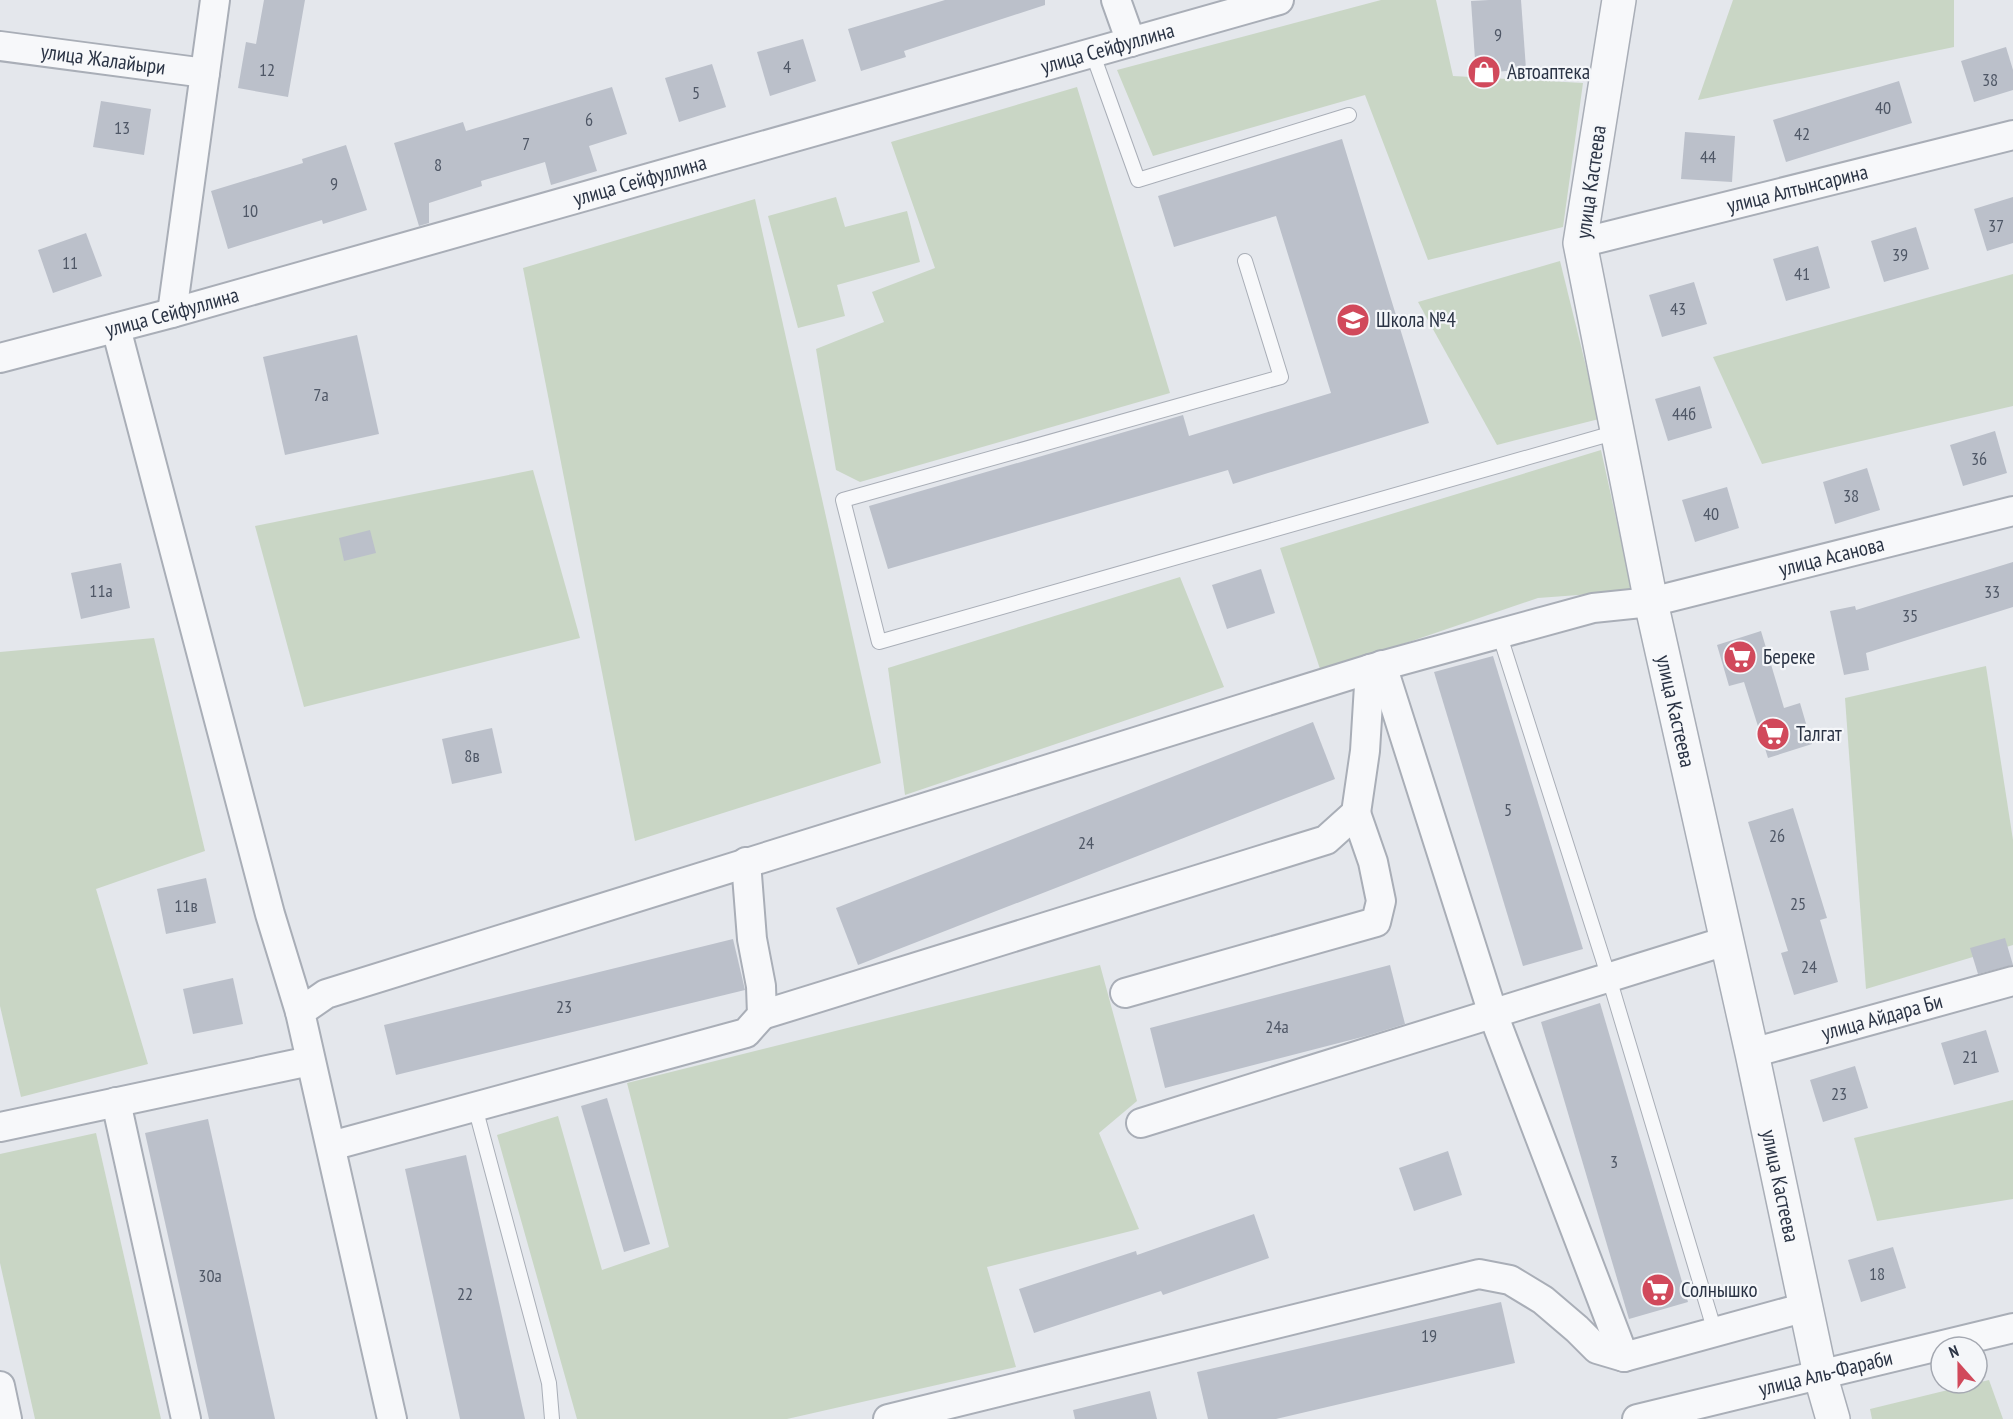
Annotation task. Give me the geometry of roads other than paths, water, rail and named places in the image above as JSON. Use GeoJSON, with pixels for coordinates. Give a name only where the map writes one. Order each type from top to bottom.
{"type":"FeatureCollection","features":[{"type":"Feature","properties":{"kind":"street"},"geometry":{"type":"LineString","coordinates":[[172,313],[215,0]]}},
{"type":"Feature","properties":{"kind":"street"},"geometry":{"type":"LineString","coordinates":[[1116,0],[1131,42]]}},
{"type":"Feature","properties":{"kind":"street","name":"улица Сейфуллина"},"geometry":{"type":"LineString","coordinates":[[0,358],[172,313],[1278,0]]}},
{"type":"Feature","properties":{"kind":"street","name":"улица Кастеева"},"geometry":{"type":"LineString","coordinates":[[1619,0],[1580,243],[1651,602],[1752,1053],[1820,1374],[1833,1419]]}},
{"type":"Feature","properties":{"kind":"street","name":"улица Жалайыри"},"geometry":{"type":"LineString","coordinates":[[0,46],[205,73]]}},
{"type":"Feature","properties":{"kind":"street","name":"улица Алтынсарина"},"geometry":{"type":"LineString","coordinates":[[1580,243],[2013,135]]}},
{"type":"Feature","properties":{"kind":"street"},"geometry":{"type":"LineString","coordinates":[[116,328],[270,914],[300,1012],[309,1061],[331,1146],[393,1419]]}},
{"type":"Feature","properties":{"kind":"street","name":"улица Асанова"},"geometry":{"type":"LineString","coordinates":[[300,1012],[326,994],[1376,667],[1593,608],[1651,602],[2013,511]]}},
{"type":"Feature","properties":{"kind":"street"},"geometry":{"type":"LineString","coordinates":[[1125,993],[1376,922],[1381,901],[1373,862],[1356,813],[1376,667]]}},
{"type":"Feature","properties":{"kind":"street"},"geometry":{"type":"LineString","coordinates":[[1376,667],[1493,1014],[1624,1357]]}},
{"type":"Feature","properties":{"kind":"street"},"geometry":{"type":"LineString","coordinates":[[331,1146],[746,1033],[762,1015],[1326,840],[1356,813]]}},
{"type":"Feature","properties":{"kind":"street"},"geometry":{"type":"LineString","coordinates":[[746,862],[752,939],[761,986],[762,1015]]}},
{"type":"Feature","properties":{"kind":"street"},"geometry":{"type":"LineString","coordinates":[[1141,1123],[1726,941]]}},
{"type":"Feature","properties":{"kind":"street","name":"улица Айдара Би"},"geometry":{"type":"LineString","coordinates":[[1752,1053],[2013,981]]}},
{"type":"Feature","properties":{"kind":"street"},"geometry":{"type":"LineString","coordinates":[[0,1127],[309,1061]]}},
{"type":"Feature","properties":{"kind":"street"},"geometry":{"type":"LineString","coordinates":[[116,1102],[186,1419]]}},
{"type":"Feature","properties":{"kind":"street"},"geometry":{"type":"LineString","coordinates":[[888,1419],[1479,1274],[1510,1280],[1543,1300],[1597,1349],[1624,1357],[1806,1306]]}},
{"type":"Feature","properties":{"kind":"street","name":"улица Аль-Фараби"},"geometry":{"type":"LineString","coordinates":[[1637,1419],[2013,1328]]}},
{"type":"Feature","properties":{"kind":"street"},"geometry":{"type":"LineString","coordinates":[[0,1386],[7,1419]]}},
{"type":"Feature","properties":{"kind":"lane"},"geometry":{"type":"LineString","coordinates":[[1092,52],[1138,180],[1349,115]]}},
{"type":"Feature","properties":{"kind":"lane"},"geometry":{"type":"LineString","coordinates":[[1245,261],[1281,378],[843,500],[879,642],[1617,432]]}},
{"type":"Feature","properties":{"kind":"lane"},"geometry":{"type":"LineString","coordinates":[[1499,633],[1609,978],[1715,1332]]}},
{"type":"Feature","properties":{"kind":"lane"},"geometry":{"type":"LineString","coordinates":[[475,1107],[549,1383],[552,1419]]}},
{"type":"Feature","properties":{"kind":"place","name":"Автоаптека"},"geometry":{"type":"Point","coordinates":[1484,72]}},
{"type":"Feature","properties":{"kind":"place","name":"Школа №4"},"geometry":{"type":"Point","coordinates":[1353,320]}},
{"type":"Feature","properties":{"kind":"place","name":"Береке"},"geometry":{"type":"Point","coordinates":[1740,657]}},
{"type":"Feature","properties":{"kind":"place","name":"Талгат"},"geometry":{"type":"Point","coordinates":[1773,734]}},
{"type":"Feature","properties":{"kind":"place","name":"Солнышко"},"geometry":{"type":"Point","coordinates":[1658,1290]}}]}
